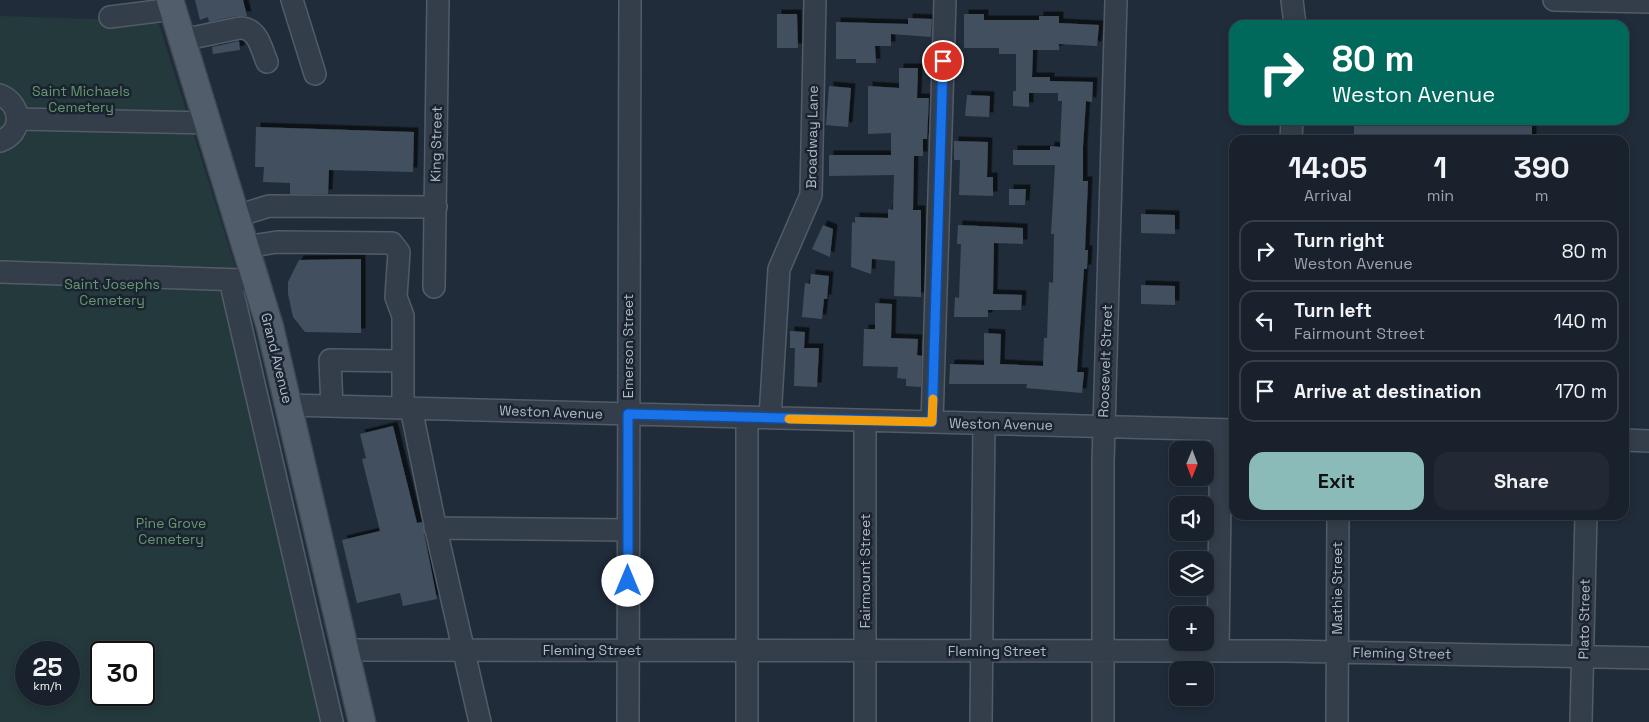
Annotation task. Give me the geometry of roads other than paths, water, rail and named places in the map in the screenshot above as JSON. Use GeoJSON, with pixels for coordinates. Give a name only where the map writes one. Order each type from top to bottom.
{"type":"FeatureCollection","features":[{"type":"Feature","properties":{"kind":"main road","name":"Grand Avenue"},"geometry":{"type":"LineString","coordinates":[[171,5],[256,279],[289,405],[362,722]]}},
{"type":"Feature","properties":{"kind":"street"},"geometry":{"type":"LineString","coordinates":[[292,0],[315,74]]}},
{"type":"Feature","properties":{"kind":"street","name":"King Street"},"geometry":{"type":"LineString","coordinates":[[434,287],[438,0]]}},
{"type":"Feature","properties":{"kind":"street","name":"Emerson Street"},"geometry":{"type":"LineString","coordinates":[[628,722],[630,0]]}},
{"type":"Feature","properties":{"kind":"street","name":"Broadway Lane"},"geometry":{"type":"LineString","coordinates":[[770,418],[779,269],[811,195],[815,0]]}},
{"type":"Feature","properties":{"kind":"street"},"geometry":{"type":"LineString","coordinates":[[932,422],[945,0]]}},
{"type":"Feature","properties":{"kind":"street","name":"Roosevelt Street"},"geometry":{"type":"LineString","coordinates":[[1104,722],[1103,427],[1116,0]]}},
{"type":"Feature","properties":{"kind":"street"},"geometry":{"type":"LineString","coordinates":[[1292,0],[1294,20]]}},
{"type":"Feature","properties":{"kind":"street"},"geometry":{"type":"LineString","coordinates":[[1554,0],[1649,2]]}},
{"type":"Feature","properties":{"kind":"street"},"geometry":{"type":"LineString","coordinates":[[121,11],[171,5]]}},
{"type":"Feature","properties":{"kind":"street"},"geometry":{"type":"LineString","coordinates":[[182,40],[245,28],[254,34],[267,62]]}},
{"type":"Feature","properties":{"kind":"street"},"geometry":{"type":"LineString","coordinates":[[0,95],[14,104],[18,119],[12,134],[0,141]]}},
{"type":"Feature","properties":{"kind":"street"},"geometry":{"type":"LineString","coordinates":[[18,119],[209,123]]}},
{"type":"Feature","properties":{"kind":"street"},"geometry":{"type":"LineString","coordinates":[[237,216],[269,206],[436,207]]}},
{"type":"Feature","properties":{"kind":"street"},"geometry":{"type":"LineString","coordinates":[[246,247],[277,242],[392,243],[400,252],[396,297],[403,316],[403,361],[407,408],[480,722]]}},
{"type":"Feature","properties":{"kind":"street"},"geometry":{"type":"LineString","coordinates":[[0,272],[230,280],[256,279]]}},
{"type":"Feature","properties":{"kind":"street"},"geometry":{"type":"LineString","coordinates":[[230,280],[332,722]]}},
{"type":"Feature","properties":{"kind":"street"},"geometry":{"type":"LineString","coordinates":[[332,406],[330,360],[403,361]]}},
{"type":"Feature","properties":{"kind":"street","name":"Weston Avenue"},"geometry":{"type":"LineString","coordinates":[[289,405],[1228,430]]}},
{"type":"Feature","properties":{"kind":"street"},"geometry":{"type":"LineString","coordinates":[[747,722],[748,418]]}},
{"type":"Feature","properties":{"kind":"street","name":"Fairmount Street"},"geometry":{"type":"LineString","coordinates":[[865,420],[865,722]]}},
{"type":"Feature","properties":{"kind":"street"},"geometry":{"type":"LineString","coordinates":[[981,722],[984,424]]}},
{"type":"Feature","properties":{"kind":"street"},"geometry":{"type":"LineString","coordinates":[[1218,651],[1228,430]]}},
{"type":"Feature","properties":{"kind":"street"},"geometry":{"type":"LineString","coordinates":[[1629,440],[1649,441]]}},
{"type":"Feature","properties":{"kind":"street","name":"Mathie Street"},"geometry":{"type":"LineString","coordinates":[[1337,722],[1338,520]]}},
{"type":"Feature","properties":{"kind":"street","name":"Plato Street"},"geometry":{"type":"LineString","coordinates":[[1581,722],[1586,520]]}},
{"type":"Feature","properties":{"kind":"street"},"geometry":{"type":"LineString","coordinates":[[435,528],[628,530]]}},
{"type":"Feature","properties":{"kind":"street","name":"Fleming Street"},"geometry":{"type":"LineString","coordinates":[[345,650],[1337,651],[1649,658]]}},
{"type":"Feature","properties":{"kind":"park label","name":"Saint Michaels Cemetery"},"geometry":{"type":"Point","coordinates":[81,99]}},
{"type":"Feature","properties":{"kind":"park label","name":"Saint Josephs Cemetery"},"geometry":{"type":"Point","coordinates":[112,292]}},
{"type":"Feature","properties":{"kind":"park label","name":"Pine Grove Cemetery"},"geometry":{"type":"Point","coordinates":[171,532]}}]}
